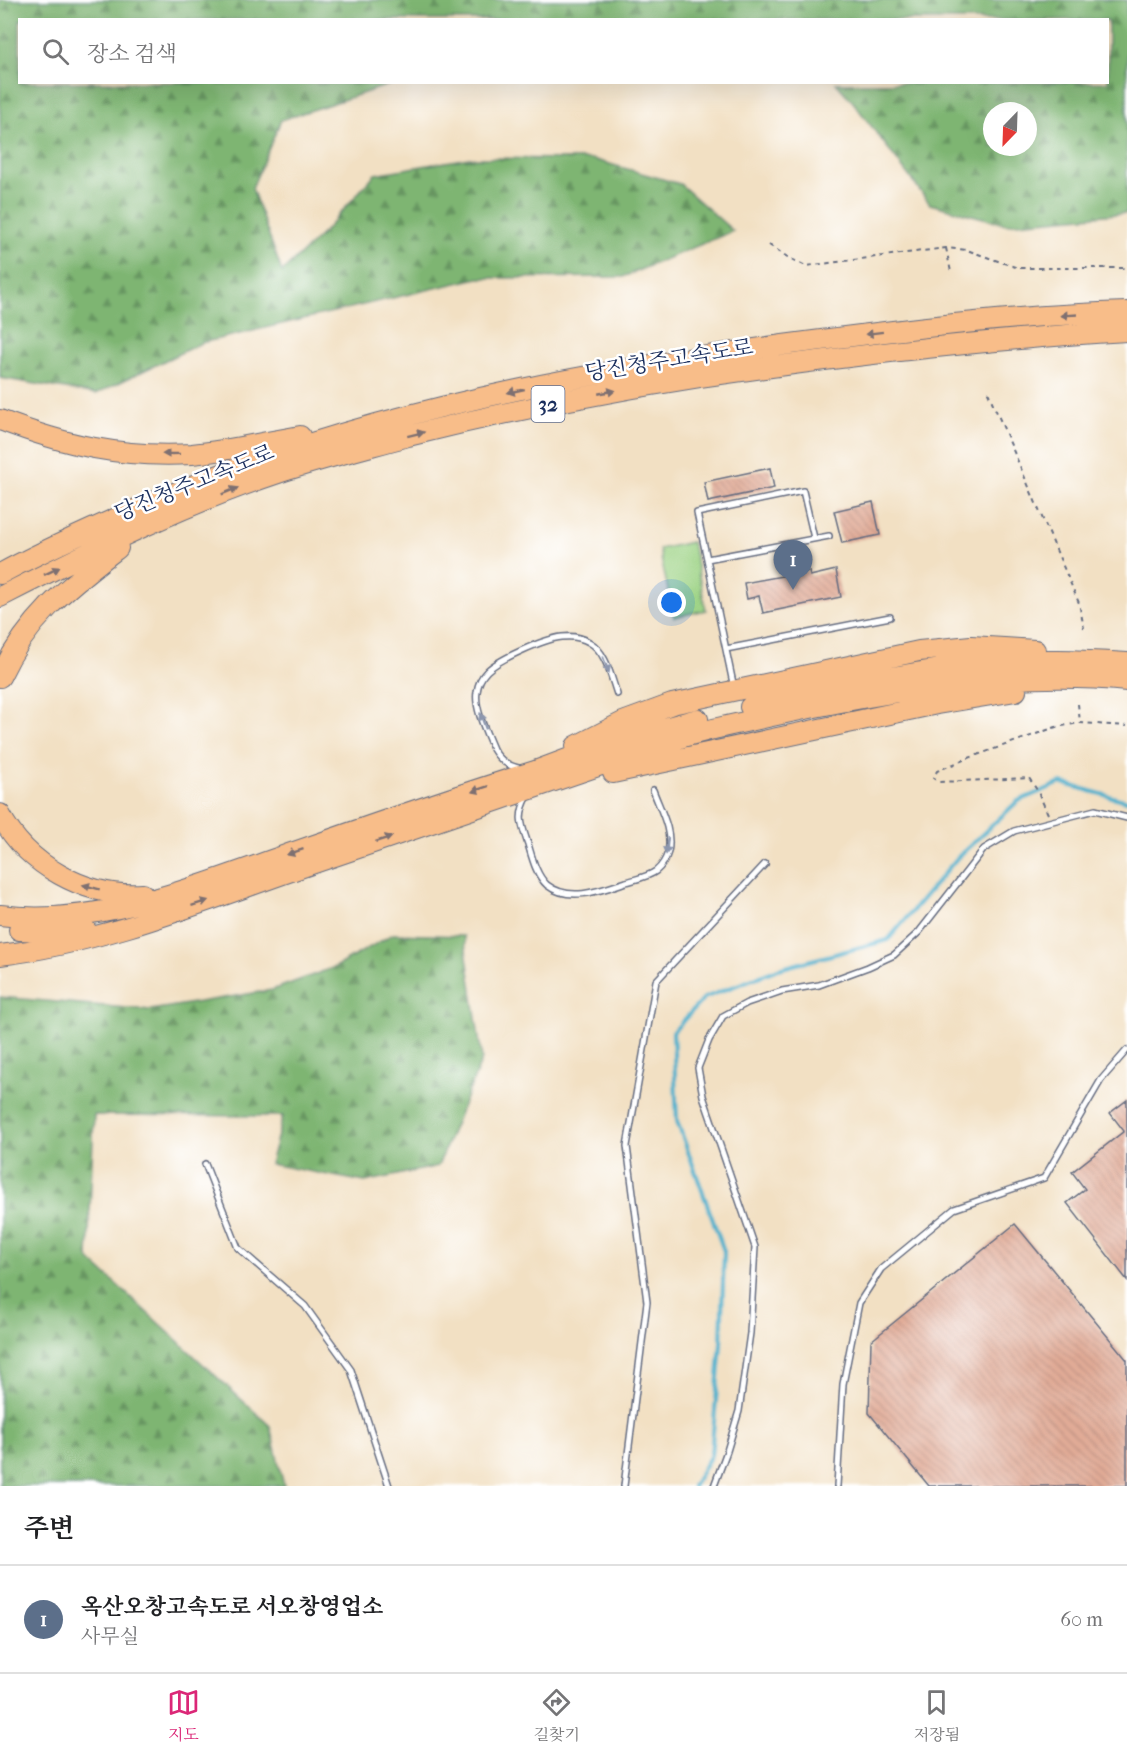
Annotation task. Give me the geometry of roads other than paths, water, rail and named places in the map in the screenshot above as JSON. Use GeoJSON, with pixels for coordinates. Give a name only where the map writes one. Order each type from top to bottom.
{"type":"FeatureCollection","features":[{"type":"Feature","properties":{"kind":"highway","name":"당진청주고속도로"},"geometry":{"type":"LineString","coordinates":[[0,574],[87,531],[239,467],[394,419],[547,384],[651,364],[943,324],[1035,316],[1127,312]]}},
{"type":"Feature","properties":{"kind":"highway","name":"당진청주고속도로"},"geometry":{"type":"LineString","coordinates":[[0,597],[108,543],[197,504],[277,473],[338,454],[455,424],[571,399],[740,371],[922,348],[1127,331]]}},
{"type":"Feature","properties":{"kind":"highway"},"geometry":{"type":"LineString","coordinates":[[0,420],[73,445],[113,452],[153,455],[194,454],[394,419]]}},
{"type":"Feature","properties":{"kind":"highway"},"geometry":{"type":"LineString","coordinates":[[0,677],[24,634],[57,597],[119,547],[152,524]]}},
{"type":"Feature","properties":{"kind":"highway"},"geometry":{"type":"LineString","coordinates":[[534,780],[606,729],[639,715],[672,704],[919,651],[950,647],[994,646],[1127,662]]}},
{"type":"Feature","properties":{"kind":"highway"},"geometry":{"type":"LineString","coordinates":[[0,955],[60,945],[215,898],[534,780],[616,742],[731,711],[954,667],[1016,661],[1127,662]]}},
{"type":"Feature","properties":{"kind":"highway"},"geometry":{"type":"LineString","coordinates":[[0,915],[46,918],[112,909],[191,888],[534,780],[686,736],[843,701],[934,687],[993,681],[1089,679],[1127,683]]}},
{"type":"Feature","properties":{"kind":"highway"},"geometry":{"type":"LineString","coordinates":[[0,814],[11,832],[30,853],[54,872],[82,885],[111,892],[133,894],[191,888]]}},
{"type":"Feature","properties":{"kind":"highway"},"geometry":{"type":"LineString","coordinates":[[0,928],[70,931],[121,926],[144,921]]}},
{"type":"Feature","properties":{"kind":"lane"},"geometry":{"type":"LineString","coordinates":[[735,690],[697,513],[803,491],[814,538]]}},
{"type":"Feature","properties":{"kind":"lane"},"geometry":{"type":"LineString","coordinates":[[707,559],[829,536]]}},
{"type":"Feature","properties":{"kind":"lane"},"geometry":{"type":"LineString","coordinates":[[726,649],[890,617]]}},
{"type":"Feature","properties":{"kind":"lane"},"geometry":{"type":"LineString","coordinates":[[617,694],[599,651],[590,642],[566,637],[520,652],[497,664],[487,671],[479,684],[476,701],[493,749],[507,764],[518,768],[534,780],[523,807],[520,823],[537,871],[543,880],[552,888],[576,894],[593,892],[655,872],[662,864],[668,850],[669,838],[653,790]]}},
{"type":"Feature","properties":{"kind":"lane"},"geometry":{"type":"LineString","coordinates":[[714,1486],[728,1451],[739,1411],[750,1333],[755,1246],[703,1096],[698,1068],[709,1040],[723,1016],[747,1003],[782,991],[819,985],[868,967],[894,954],[919,932],[984,849],[1014,831],[1095,810],[1127,818]]}},
{"type":"Feature","properties":{"kind":"lane"},"geometry":{"type":"LineString","coordinates":[[624,1486],[647,1302],[627,1146],[656,981],[765,864]]}},
{"type":"Feature","properties":{"kind":"lane"},"geometry":{"type":"LineString","coordinates":[[837,1486],[843,1384],[859,1303],[881,1269],[954,1209],[1044,1179],[1101,1080],[1127,1050]]}},
{"type":"Feature","properties":{"kind":"lane"},"geometry":{"type":"LineString","coordinates":[[205,1164],[238,1248],[305,1306],[351,1370],[389,1486]]}},
{"type":"Feature","properties":{"kind":"waterway"},"geometry":{"type":"LineString","coordinates":[[693,1486],[711,1455],[721,1344],[724,1251],[677,1121],[673,1032],[704,998],[778,969],[888,940],[958,857],[1018,801],[1061,783],[1127,801]]}},
{"type":"Feature","properties":{"kind":"place","name":"옥산오창고속도로 서오창영업소"},"geometry":{"type":"Point","coordinates":[793,590]}}]}
